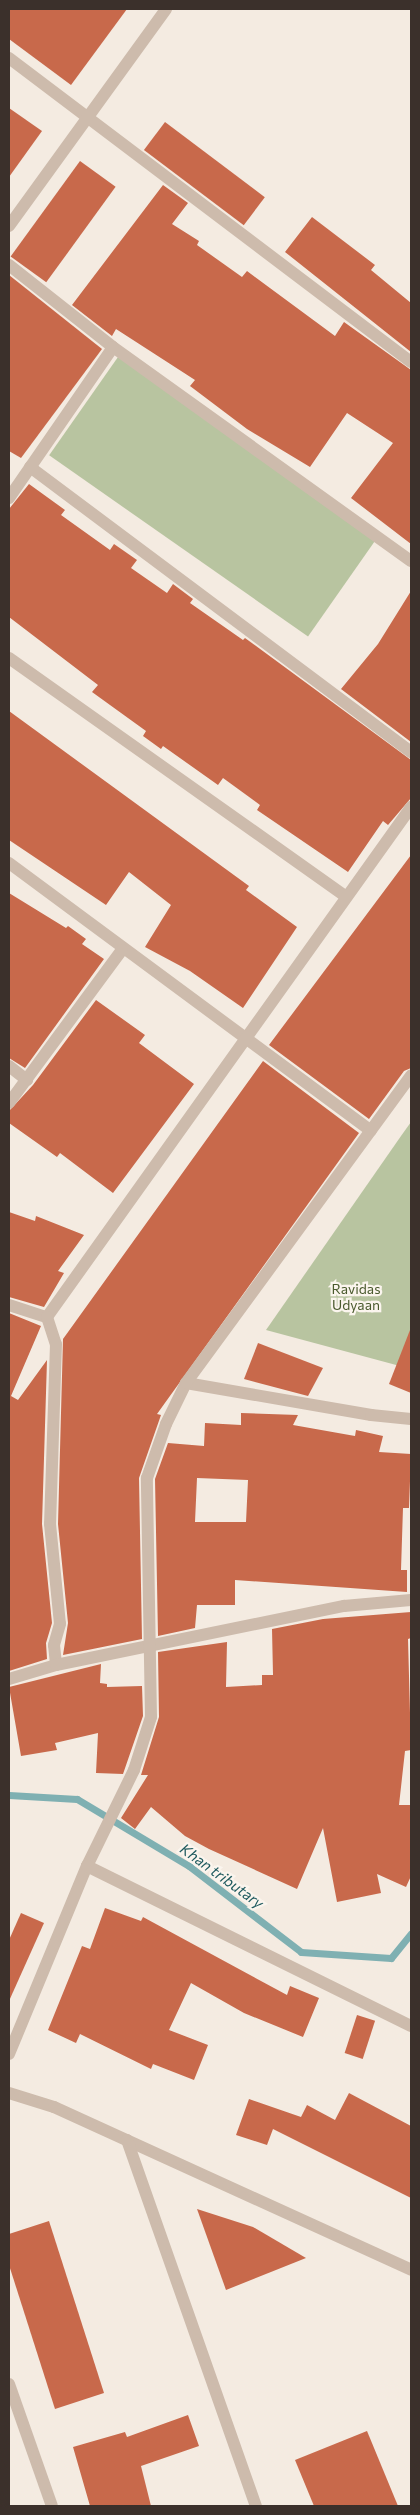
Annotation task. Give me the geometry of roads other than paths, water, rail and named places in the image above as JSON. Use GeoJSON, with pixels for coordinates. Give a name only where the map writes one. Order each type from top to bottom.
{"type":"FeatureCollection","features":[{"type":"Feature","properties":{"kind":"street"},"geometry":{"type":"LineString","coordinates":[[9,226],[166,9]]}},
{"type":"Feature","properties":{"kind":"street"},"geometry":{"type":"LineString","coordinates":[[9,58],[89,116],[411,362]]}},
{"type":"Feature","properties":{"kind":"street"},"geometry":{"type":"LineString","coordinates":[[9,265],[113,347],[411,561]]}},
{"type":"Feature","properties":{"kind":"street"},"geometry":{"type":"LineString","coordinates":[[9,498],[113,347]]}},
{"type":"Feature","properties":{"kind":"street"},"geometry":{"type":"LineString","coordinates":[[30,467],[411,752]]}},
{"type":"Feature","properties":{"kind":"street"},"geometry":{"type":"LineString","coordinates":[[9,658],[345,896]]}},
{"type":"Feature","properties":{"kind":"street"},"geometry":{"type":"LineString","coordinates":[[47,1317],[246,1041],[345,896],[411,807]]}},
{"type":"Feature","properties":{"kind":"street"},"geometry":{"type":"LineString","coordinates":[[9,863],[122,950],[371,1131]]}},
{"type":"Feature","properties":{"kind":"street"},"geometry":{"type":"LineString","coordinates":[[9,1103],[122,950]]}},
{"type":"Feature","properties":{"kind":"street"},"geometry":{"type":"LineString","coordinates":[[9,1066],[27,1080]]}},
{"type":"Feature","properties":{"kind":"street"},"geometry":{"type":"LineString","coordinates":[[9,2054],[87,1866],[125,1788],[151,1717],[147,1478],[186,1383],[411,1076]]}},
{"type":"Feature","properties":{"kind":"street"},"geometry":{"type":"LineString","coordinates":[[9,1305],[47,1317]]}},
{"type":"Feature","properties":{"kind":"street"},"geometry":{"type":"LineString","coordinates":[[47,1317],[56,1344],[50,1524],[60,1624],[54,1645],[56,1665]]}},
{"type":"Feature","properties":{"kind":"street"},"geometry":{"type":"LineString","coordinates":[[186,1383],[371,1415],[411,1419]]}},
{"type":"Feature","properties":{"kind":"street"},"geometry":{"type":"LineString","coordinates":[[9,1679],[56,1665],[344,1606],[411,1600]]}},
{"type":"Feature","properties":{"kind":"street"},"geometry":{"type":"LineString","coordinates":[[87,1866],[411,2026]]}},
{"type":"Feature","properties":{"kind":"street"},"geometry":{"type":"LineString","coordinates":[[9,2093],[54,2107],[411,2270]]}},
{"type":"Feature","properties":{"kind":"street"},"geometry":{"type":"LineString","coordinates":[[127,2140],[256,2506]]}},
{"type":"Feature","properties":{"kind":"street"},"geometry":{"type":"LineString","coordinates":[[9,2384],[52,2506]]}},
{"type":"Feature","properties":{"kind":"waterway","name":"Khan tributary"},"geometry":{"type":"LineString","coordinates":[[9,1795],[77,1799],[189,1866],[301,1952],[391,1958],[411,1933]]}},
{"type":"Feature","properties":{"kind":"park label","name":"Ravidas Udyaan"},"geometry":{"type":"Point","coordinates":[356,1298]}}]}
